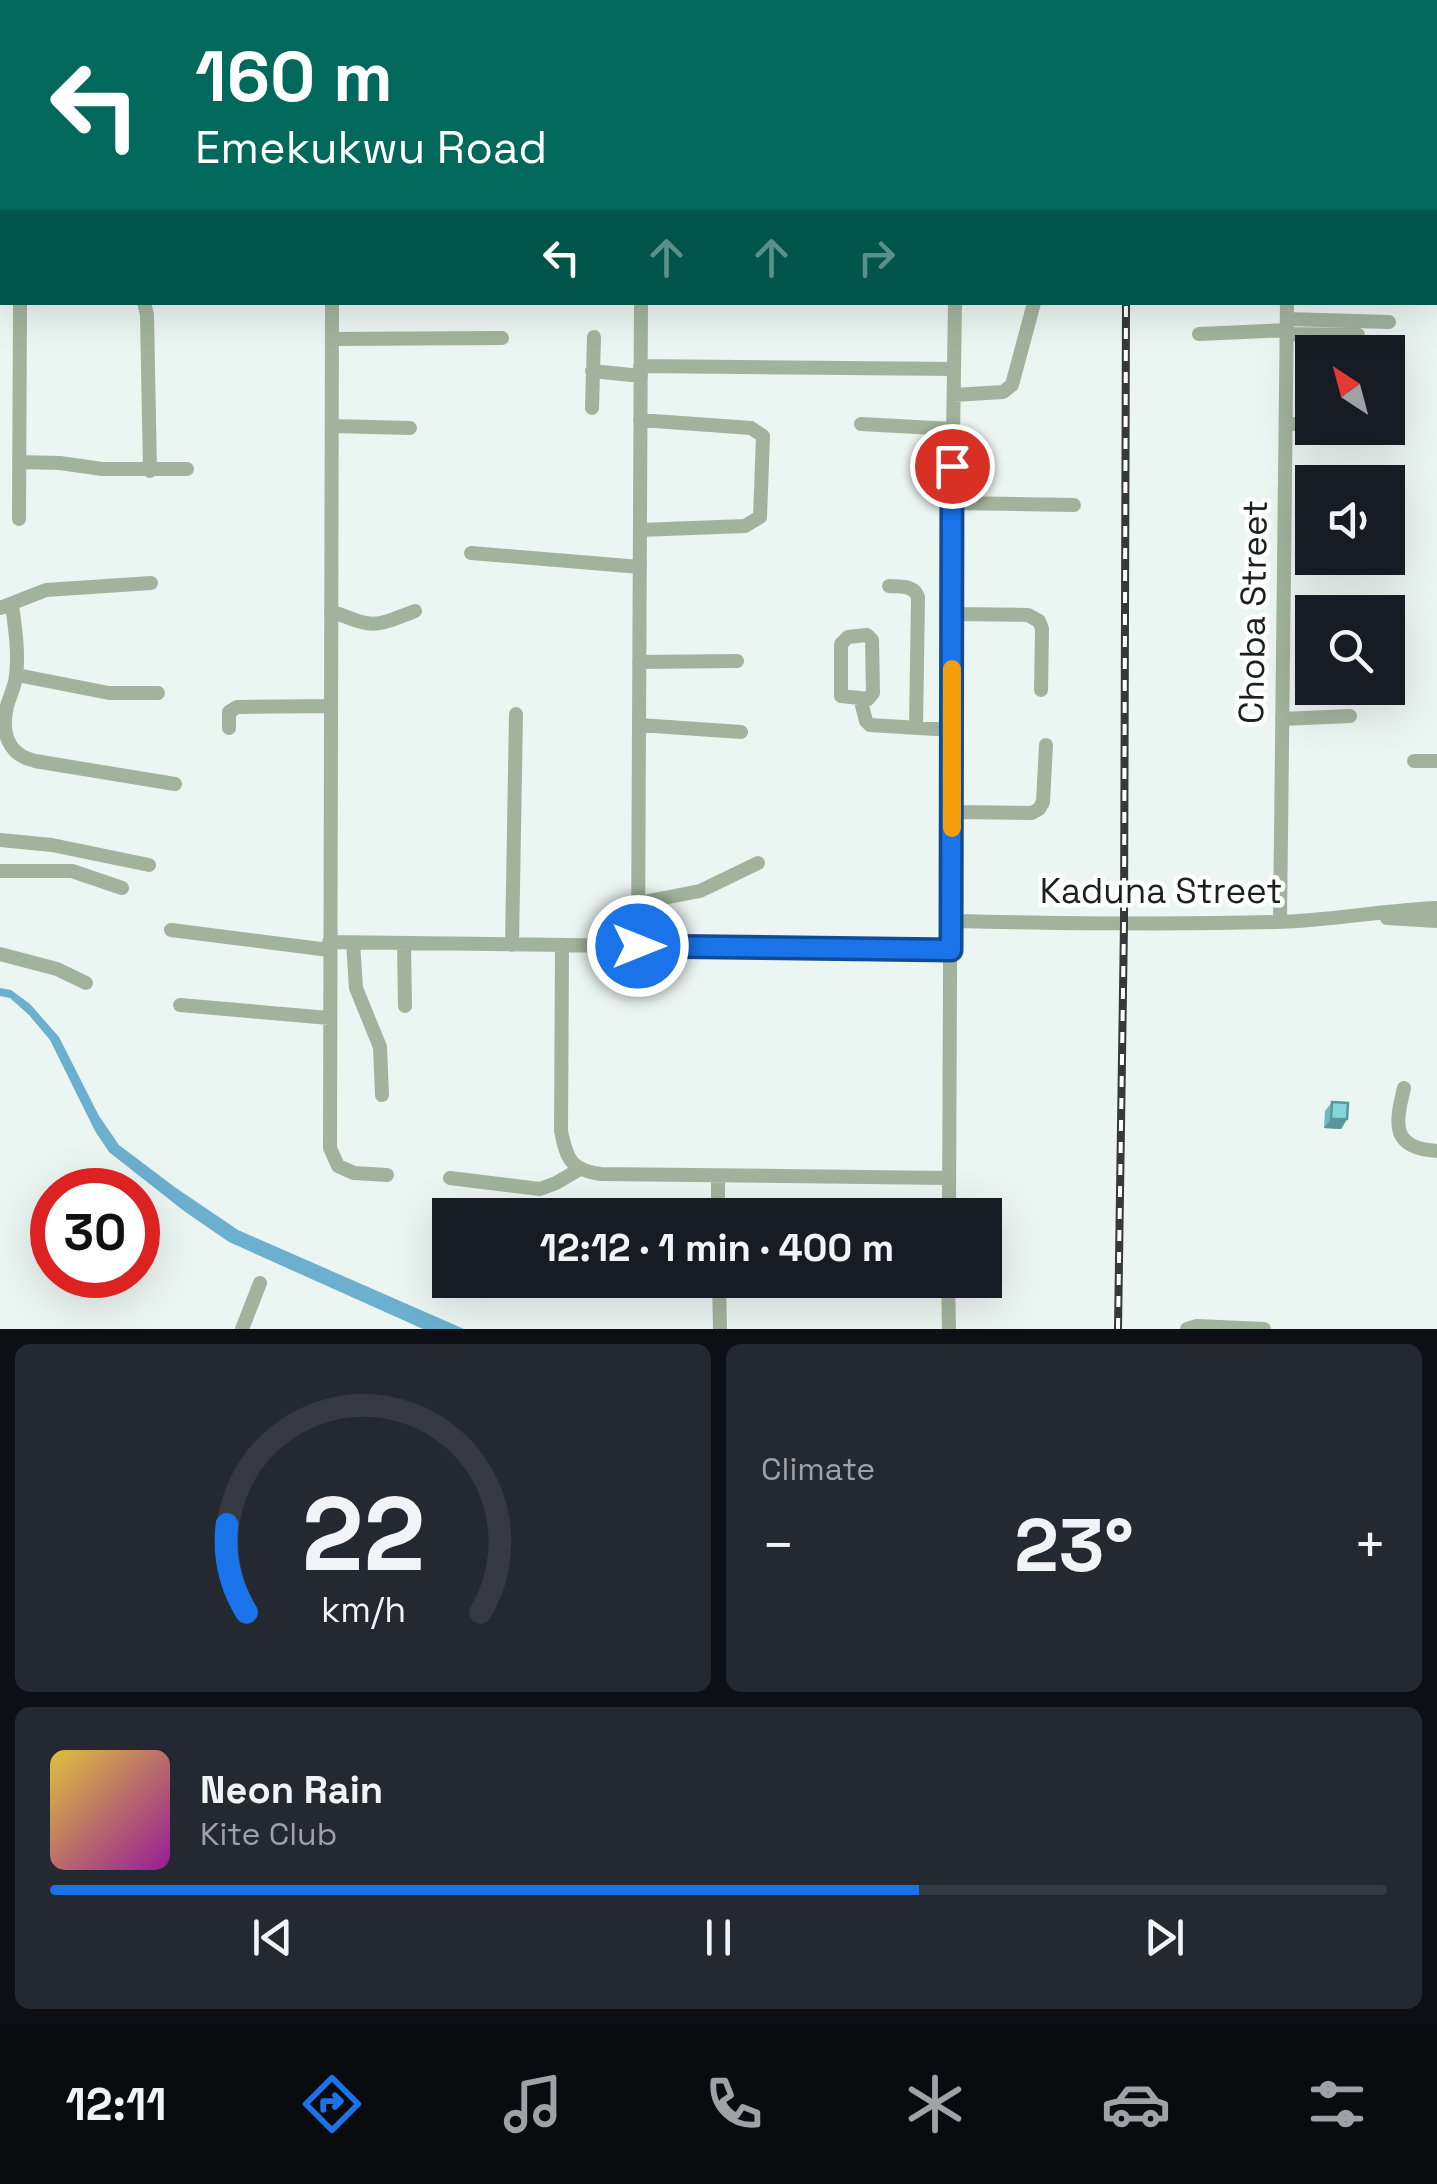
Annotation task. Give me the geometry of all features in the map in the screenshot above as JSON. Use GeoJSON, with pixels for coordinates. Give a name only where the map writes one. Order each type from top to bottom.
{"type":"FeatureCollection","features":[{"type":"Feature","properties":{"kind":"street"},"geometry":{"type":"LineString","coordinates":[[18,519],[20,305]]}},
{"type":"Feature","properties":{"kind":"street"},"geometry":{"type":"LineString","coordinates":[[144,305],[150,470]]}},
{"type":"Feature","properties":{"kind":"street"},"geometry":{"type":"LineString","coordinates":[[332,305],[330,1148],[338,1166],[354,1174],[387,1175]]}},
{"type":"Feature","properties":{"kind":"street"},"geometry":{"type":"LineString","coordinates":[[638,946],[641,305]]}},
{"type":"Feature","properties":{"kind":"street"},"geometry":{"type":"LineString","coordinates":[[949,1198],[955,305]]}},
{"type":"Feature","properties":{"kind":"street"},"geometry":{"type":"LineString","coordinates":[[954,395],[1003,392],[1012,386],[1033,305]]}},
{"type":"Feature","properties":{"kind":"street","name":"Choba Street"},"geometry":{"type":"LineString","coordinates":[[1280,922],[1287,305]]}},
{"type":"Feature","properties":{"kind":"street"},"geometry":{"type":"LineString","coordinates":[[1199,334],[1389,322]]}},
{"type":"Feature","properties":{"kind":"street"},"geometry":{"type":"LineString","coordinates":[[1287,328],[1358,335]]}},
{"type":"Feature","properties":{"kind":"street"},"geometry":{"type":"LineString","coordinates":[[592,408],[594,337]]}},
{"type":"Feature","properties":{"kind":"street"},"geometry":{"type":"LineString","coordinates":[[332,339],[502,338]]}},
{"type":"Feature","properties":{"kind":"street"},"geometry":{"type":"LineString","coordinates":[[592,370],[954,369]]}},
{"type":"Feature","properties":{"kind":"street"},"geometry":{"type":"LineString","coordinates":[[640,420],[751,428],[763,436],[760,516],[755,521],[745,526],[640,530]]}},
{"type":"Feature","properties":{"kind":"street"},"geometry":{"type":"LineString","coordinates":[[861,424],[953,429]]}},
{"type":"Feature","properties":{"kind":"street"},"geometry":{"type":"LineString","coordinates":[[1286,424],[1295,424]]}},
{"type":"Feature","properties":{"kind":"street"},"geometry":{"type":"LineString","coordinates":[[332,426],[410,428]]}},
{"type":"Feature","properties":{"kind":"street"},"geometry":{"type":"LineString","coordinates":[[19,462],[60,462],[86,468],[187,469]]}},
{"type":"Feature","properties":{"kind":"street"},"geometry":{"type":"LineString","coordinates":[[952,503],[1074,505]]}},
{"type":"Feature","properties":{"kind":"street"},"geometry":{"type":"LineString","coordinates":[[471,553],[640,567]]}},
{"type":"Feature","properties":{"kind":"street"},"geometry":{"type":"LineString","coordinates":[[151,583],[46,590],[6,606],[15,628],[17,674],[5,725],[8,740],[22,758],[175,784]]}},
{"type":"Feature","properties":{"kind":"street"},"geometry":{"type":"LineString","coordinates":[[889,586],[911,588],[918,597],[916,728]]}},
{"type":"Feature","properties":{"kind":"street"},"geometry":{"type":"LineString","coordinates":[[331,611],[370,626],[415,611]]}},
{"type":"Feature","properties":{"kind":"street"},"geometry":{"type":"LineString","coordinates":[[953,614],[1034,617],[1042,629],[1041,690]]}},
{"type":"Feature","properties":{"kind":"street"},"geometry":{"type":"LineString","coordinates":[[867,635],[872,640],[872,693],[868,699],[860,698],[841,696],[841,644],[848,636],[867,635]]}},
{"type":"Feature","properties":{"kind":"street"},"geometry":{"type":"LineString","coordinates":[[639,662],[737,662]]}},
{"type":"Feature","properties":{"kind":"street"},"geometry":{"type":"LineString","coordinates":[[17,674],[109,693],[158,694]]}},
{"type":"Feature","properties":{"kind":"street"},"geometry":{"type":"LineString","coordinates":[[860,698],[870,725],[952,730]]}},
{"type":"Feature","properties":{"kind":"street"},"geometry":{"type":"LineString","coordinates":[[229,728],[228,712],[237,707],[330,706]]}},
{"type":"Feature","properties":{"kind":"street"},"geometry":{"type":"LineString","coordinates":[[512,945],[516,714]]}},
{"type":"Feature","properties":{"kind":"street"},"geometry":{"type":"LineString","coordinates":[[1282,719],[1350,716]]}},
{"type":"Feature","properties":{"kind":"street"},"geometry":{"type":"LineString","coordinates":[[639,725],[741,732]]}},
{"type":"Feature","properties":{"kind":"street"},"geometry":{"type":"LineString","coordinates":[[952,812],[1032,813],[1040,809],[1046,745]]}},
{"type":"Feature","properties":{"kind":"street"},"geometry":{"type":"LineString","coordinates":[[1414,761],[1437,760]]}},
{"type":"Feature","properties":{"kind":"street"},"geometry":{"type":"LineString","coordinates":[[0,840],[52,845],[149,865]]}},
{"type":"Feature","properties":{"kind":"street"},"geometry":{"type":"LineString","coordinates":[[638,903],[700,891],[758,863]]}},
{"type":"Feature","properties":{"kind":"street"},"geometry":{"type":"LineString","coordinates":[[0,871],[72,871],[122,888]]}},
{"type":"Feature","properties":{"kind":"street","name":"Kaduna Street"},"geometry":{"type":"LineString","coordinates":[[952,922],[1280,922],[1437,908]]}},
{"type":"Feature","properties":{"kind":"street","name":"Kaduna Street"},"geometry":{"type":"LineString","coordinates":[[1371,914],[1437,921]]}},
{"type":"Feature","properties":{"kind":"street"},"geometry":{"type":"LineString","coordinates":[[170,930],[329,946],[353,942],[951,950]]}},
{"type":"Feature","properties":{"kind":"street"},"geometry":{"type":"LineString","coordinates":[[353,942],[356,988],[378,1039],[382,1095]]}},
{"type":"Feature","properties":{"kind":"street"},"geometry":{"type":"LineString","coordinates":[[404,943],[405,1006]]}},
{"type":"Feature","properties":{"kind":"street"},"geometry":{"type":"LineString","coordinates":[[562,946],[560,1132],[570,1162],[584,1172],[949,1178]]}},
{"type":"Feature","properties":{"kind":"street"},"geometry":{"type":"LineString","coordinates":[[0,954],[57,969],[86,982]]}},
{"type":"Feature","properties":{"kind":"street"},"geometry":{"type":"LineString","coordinates":[[180,1005],[330,1018]]}},
{"type":"Feature","properties":{"kind":"street"},"geometry":{"type":"LineString","coordinates":[[1404,1088],[1398,1113],[1402,1140],[1418,1150],[1437,1151]]}},
{"type":"Feature","properties":{"kind":"street"},"geometry":{"type":"LineString","coordinates":[[450,1178],[540,1189],[580,1169]]}},
{"type":"Feature","properties":{"kind":"street"},"geometry":{"type":"LineString","coordinates":[[718,1176],[718,1198]]}},
{"type":"Feature","properties":{"kind":"street"},"geometry":{"type":"LineString","coordinates":[[242,1329],[260,1283]]}},
{"type":"Feature","properties":{"kind":"street"},"geometry":{"type":"LineString","coordinates":[[719,1298],[720,1329]]}},
{"type":"Feature","properties":{"kind":"street"},"geometry":{"type":"LineString","coordinates":[[948,1298],[949,1329]]}},
{"type":"Feature","properties":{"kind":"street"},"geometry":{"type":"LineString","coordinates":[[1187,1329],[1264,1329]]}},
{"type":"Feature","properties":{"kind":"water"},"geometry":{"type":"Polygon","coordinates":[[[0,988],[11,990],[30,1004],[59,1037],[99,1116],[119,1145],[149,1168],[129,1168],[109,1152],[50,1040],[10,998],[0,996],[0,988]]]}},
{"type":"Feature","properties":{"kind":"water"},"geometry":{"type":"Polygon","coordinates":[[[160,1176],[238,1230],[464,1329],[423,1329],[229,1242],[160,1192],[160,1176]]]}},
{"type":"Feature","properties":{"kind":"building"},"geometry":{"type":"Polygon","coordinates":[[[1332,1102],[1348,1103],[1347,1119],[1331,1119],[1332,1102]]]}},
{"type":"Feature","properties":{"kind":"railway"},"geometry":{"type":"LineString","coordinates":[[1118,1329],[1126,305]]}},
{"type":"Feature","properties":{"kind":"slow traffic"},"geometry":{"type":"LineString","coordinates":[[952,669],[952,828]]}},
{"type":"Feature","properties":{"kind":"route"},"geometry":{"type":"LineString","coordinates":[[638,946],[951,950],[952,466]]}}]}
